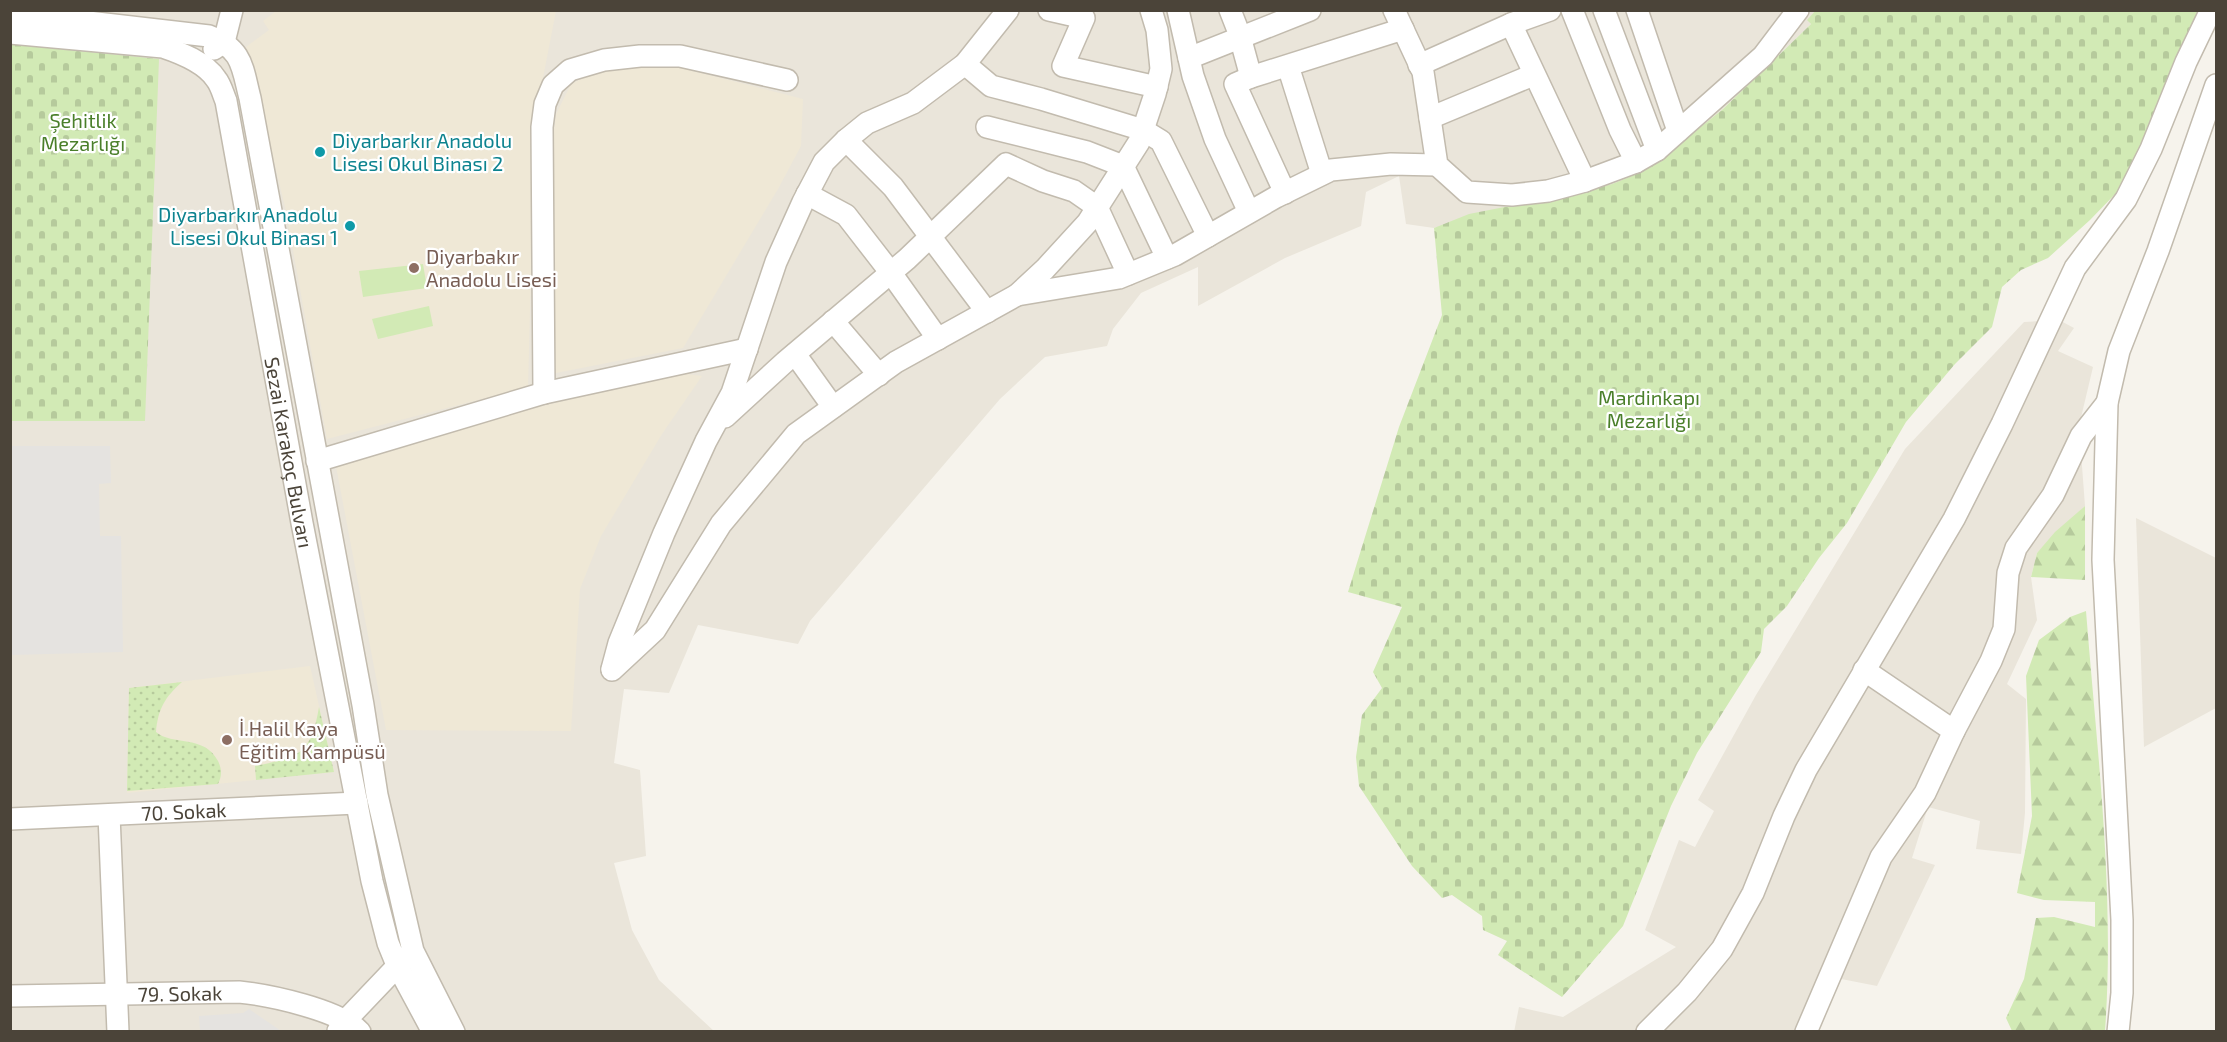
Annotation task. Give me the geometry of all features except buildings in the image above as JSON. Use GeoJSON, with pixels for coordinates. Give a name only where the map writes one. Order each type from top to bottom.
{"type":"FeatureCollection","features":[{"type":"Feature","properties":{"kind":"street"},"geometry":{"type":"LineString","coordinates":[[196,62],[224,42],[232,10]]}},
{"type":"Feature","properties":{"kind":"street"},"geometry":{"type":"LineString","coordinates":[[1008,10],[965,64],[913,103],[867,123],[824,162],[776,262],[732,393],[713,427],[664,533],[619,644],[612,670],[655,630],[722,524],[796,434],[896,362],[1017,295],[1046,269],[1088,222],[1139,142],[1157,87],[1161,69],[1157,30],[1152,10]]}},
{"type":"Feature","properties":{"kind":"street"},"geometry":{"type":"LineString","coordinates":[[1049,10],[1084,18],[1063,66],[1157,87]]}},
{"type":"Feature","properties":{"kind":"street"},"geometry":{"type":"LineString","coordinates":[[1178,10],[1189,58],[1215,139],[1250,212]]}},
{"type":"Feature","properties":{"kind":"street"},"geometry":{"type":"LineString","coordinates":[[1230,10],[1251,77]]}},
{"type":"Feature","properties":{"kind":"street"},"geometry":{"type":"LineString","coordinates":[[1189,58],[1310,10]]}},
{"type":"Feature","properties":{"kind":"street"},"geometry":{"type":"LineString","coordinates":[[1419,65],[1511,24],[1550,10]]}},
{"type":"Feature","properties":{"kind":"street"},"geometry":{"type":"LineString","coordinates":[[1604,10],[1657,150]]}},
{"type":"Feature","properties":{"kind":"street"},"geometry":{"type":"LineString","coordinates":[[1637,10],[1678,131]]}},
{"type":"Feature","properties":{"kind":"street"},"geometry":{"type":"LineString","coordinates":[[1285,193],[1235,84],[1288,66],[1398,20],[1423,72],[1437,165],[1467,192],[1512,195],[1548,191],[1585,181],[1636,162],[1657,150],[1763,56],[1798,10]]}},
{"type":"Feature","properties":{"kind":"street"},"geometry":{"type":"LineString","coordinates":[[1647,1032],[1687,992],[1722,949],[1753,893],[1784,816],[1806,770],[1954,519],[2007,414],[2075,268],[2126,199],[2151,149],[2186,62],[2211,10]]}},
{"type":"Feature","properties":{"kind":"street"},"geometry":{"type":"LineString","coordinates":[[1576,12],[1620,130],[1636,162]]}},
{"type":"Feature","properties":{"kind":"street"},"geometry":{"type":"LineString","coordinates":[[10,14],[170,20],[224,42],[240,58],[250,98],[359,681],[377,795],[413,951],[454,1032]]}},
{"type":"Feature","properties":{"kind":"street"},"geometry":{"type":"LineString","coordinates":[[1511,24],[1533,75],[1585,181]]}},
{"type":"Feature","properties":{"kind":"street","name":"Sezai Karakoç Bulvarı"},"geometry":{"type":"LineString","coordinates":[[10,33],[163,47],[182,53],[216,78],[226,101],[302,523],[372,881],[388,942],[397,965],[433,1032]]}},
{"type":"Feature","properties":{"kind":"street"},"geometry":{"type":"LineString","coordinates":[[544,393],[542,128],[545,104],[553,85],[570,70],[604,60],[640,56],[680,56],[787,80]]}},
{"type":"Feature","properties":{"kind":"street"},"geometry":{"type":"LineString","coordinates":[[965,64],[991,86],[1143,130],[1161,141],[1208,236]]}},
{"type":"Feature","properties":{"kind":"street"},"geometry":{"type":"LineString","coordinates":[[1288,66],[1322,174]]}},
{"type":"Feature","properties":{"kind":"street"},"geometry":{"type":"LineString","coordinates":[[1430,118],[1533,75]]}},
{"type":"Feature","properties":{"kind":"street"},"geometry":{"type":"LineString","coordinates":[[2118,1032],[2122,993],[2122,920],[2103,560],[2107,403],[2119,351],[2211,117],[2217,85]]}},
{"type":"Feature","properties":{"kind":"street"},"geometry":{"type":"LineString","coordinates":[[987,127],[1087,152],[1123,166],[1167,258]]}},
{"type":"Feature","properties":{"kind":"street"},"geometry":{"type":"LineString","coordinates":[[846,140],[893,187],[987,312]]}},
{"type":"Feature","properties":{"kind":"street"},"geometry":{"type":"LineString","coordinates":[[713,427],[891,273],[1006,164],[1043,181],[1074,191],[1097,207],[1128,274]]}},
{"type":"Feature","properties":{"kind":"street"},"geometry":{"type":"LineString","coordinates":[[1017,295],[1098,282],[1128,274],[1167,258],[1331,170],[1391,164],[1437,165]]}},
{"type":"Feature","properties":{"kind":"street"},"geometry":{"type":"LineString","coordinates":[[807,194],[846,215],[938,339]]}},
{"type":"Feature","properties":{"kind":"street"},"geometry":{"type":"LineString","coordinates":[[833,321],[879,375]]}},
{"type":"Feature","properties":{"kind":"street"},"geometry":{"type":"LineString","coordinates":[[317,461],[544,393],[747,350]]}},
{"type":"Feature","properties":{"kind":"street"},"geometry":{"type":"LineString","coordinates":[[795,354],[833,407]]}},
{"type":"Feature","properties":{"kind":"street"},"geometry":{"type":"LineString","coordinates":[[1806,1032],[1881,857],[1925,793],[1991,661],[2004,629],[2008,573],[2016,548],[2054,495],[2081,436],[2107,403]]}},
{"type":"Feature","properties":{"kind":"street"},"geometry":{"type":"LineString","coordinates":[[1864,670],[1954,731]]}},
{"type":"Feature","properties":{"kind":"street","name":"70. Sokak"},"geometry":{"type":"LineString","coordinates":[[10,819],[357,803]]}},
{"type":"Feature","properties":{"kind":"street"},"geometry":{"type":"LineString","coordinates":[[109,815],[118,1032]]}},
{"type":"Feature","properties":{"kind":"street"},"geometry":{"type":"LineString","coordinates":[[348,1028],[397,965],[413,951]]}},
{"type":"Feature","properties":{"kind":"street","name":"79. Sokak"},"geometry":{"type":"LineString","coordinates":[[10,996],[239,992],[267,995],[348,1028]]}},
{"type":"Feature","properties":{"kind":"shaded area"},"geometry":{"type":"Polygon","coordinates":[[[10,11],[1815,11],[1808,20],[1811,24],[1723,109],[1657,162],[1632,176],[1612,184],[1434,228],[1406,224],[1399,176],[1366,192],[1361,226],[1285,258],[1198,306],[1198,267],[1141,293],[1113,329],[1107,346],[1045,357],[1000,399],[810,621],[798,644],[698,625],[669,693],[624,689],[614,763],[640,770],[646,856],[614,863],[632,930],[659,980],[715,1032],[11,1031],[10,11]]]}},
{"type":"Feature","properties":{"kind":"shaded area","name":"Diyarbakır Anadolu Lisesi"},"geometry":{"type":"Polygon","coordinates":[[[276,11],[556,11],[535,119],[528,387],[327,439],[286,211],[246,47],[269,30],[263,21],[276,11]]]}},
{"type":"Feature","properties":{"kind":"shaded area"},"geometry":{"type":"Polygon","coordinates":[[[662,63],[803,99],[801,146],[778,189],[683,348],[551,374],[553,139],[556,114],[571,84],[597,71],[662,63]]]}},
{"type":"Feature","properties":{"kind":"shaded area"},"geometry":{"type":"Polygon","coordinates":[[[2059,320],[2074,328],[2058,351],[2093,367],[2079,426],[2085,506],[2037,553],[2031,577],[2037,620],[2007,684],[2026,699],[2025,813],[2021,854],[1976,849],[1980,821],[1928,807],[1912,858],[1935,865],[1877,986],[1826,976],[1795,1031],[1514,1032],[1519,1007],[1563,1017],[1676,947],[1645,930],[1679,840],[1695,847],[1714,811],[1698,800],[1756,695],[1905,449],[2024,322],[2059,320]]]}},
{"type":"Feature","properties":{"kind":"shaded area"},"geometry":{"type":"Polygon","coordinates":[[[671,372],[702,376],[662,434],[601,536],[580,589],[571,731],[386,730],[335,461],[671,372]]]}},
{"type":"Feature","properties":{"kind":"shaded area"},"geometry":{"type":"Polygon","coordinates":[[[11,446],[110,446],[111,483],[99,484],[100,536],[121,536],[123,652],[11,655],[11,446]]]}},
{"type":"Feature","properties":{"kind":"shaded area"},"geometry":{"type":"Polygon","coordinates":[[[2136,518],[2216,558],[2216,708],[2144,747],[2136,518]]]}},
{"type":"Feature","properties":{"kind":"shaded area","name":"İ.Halil Kaya Eğitim Kampüsü"},"geometry":{"type":"Polygon","coordinates":[[[310,666],[334,772],[127,793],[129,688],[310,666]]]}},
{"type":"Feature","properties":{"kind":"shaded area"},"geometry":{"type":"Polygon","coordinates":[[[249,1009],[281,1031],[200,1031],[199,1016],[243,1013],[249,1009]]]}},
{"type":"Feature","properties":{"kind":"green space","name":"Mardinkapı Mezarlığı"},"geometry":{"type":"Polygon","coordinates":[[[1815,11],[2202,11],[2124,185],[2048,258],[2021,270],[2002,287],[1992,327],[1955,364],[1906,422],[1847,523],[1819,558],[1787,606],[1764,629],[1761,652],[1697,753],[1671,806],[1623,926],[1562,997],[1498,955],[1507,941],[1483,930],[1482,916],[1452,895],[1442,898],[1412,866],[1359,786],[1356,757],[1362,715],[1382,688],[1373,672],[1402,607],[1348,592],[1399,427],[1442,315],[1434,228],[1469,214],[1612,184],[1657,162],[1723,109],[1811,24],[1807,20],[1815,11]]]}},
{"type":"Feature","properties":{"kind":"green space","name":"Şehitlik Mezarlığı"},"geometry":{"type":"Polygon","coordinates":[[[11,44],[159,59],[145,421],[11,421],[11,44]]]}},
{"type":"Feature","properties":{"kind":"green space"},"geometry":{"type":"Polygon","coordinates":[[[423,264],[427,288],[363,297],[359,271],[423,264]]]}},
{"type":"Feature","properties":{"kind":"green space"},"geometry":{"type":"Polygon","coordinates":[[[429,306],[433,326],[378,339],[372,319],[429,306]]]}},
{"type":"Feature","properties":{"kind":"green space"},"geometry":{"type":"Polygon","coordinates":[[[2085,506],[2085,580],[2031,577],[2037,553],[2055,532],[2085,506]]]}},
{"type":"Feature","properties":{"kind":"green space"},"geometry":{"type":"Polygon","coordinates":[[[2086,611],[2106,874],[2108,979],[2105,1031],[2012,1031],[2006,1018],[2024,979],[2036,918],[2054,917],[2095,927],[2095,902],[2044,900],[2017,893],[2032,816],[2026,676],[2039,640],[2070,617],[2086,611]]]}},
{"type":"Feature","properties":{"kind":"green space"},"geometry":{"type":"Polygon","coordinates":[[[182,682],[163,704],[156,732],[170,739],[205,747],[218,761],[221,775],[218,784],[127,791],[129,688],[182,682]]]}},
{"type":"Feature","properties":{"kind":"green space"},"geometry":{"type":"Polygon","coordinates":[[[319,707],[334,772],[256,780],[255,766],[292,756],[307,744],[316,723],[319,707]]]}},
{"type":"Feature","properties":{"kind":"place","name":"Diyarbarkır Anadolu Lisesi Okul Binası 2"},"geometry":{"type":"Point","coordinates":[320,152]}},
{"type":"Feature","properties":{"kind":"place","name":"Diyarbarkır Anadolu Lisesi Okul Binası 1"},"geometry":{"type":"Point","coordinates":[350,226]}},
{"type":"Feature","properties":{"kind":"place","name":"Diyarbakır Anadolu Lisesi"},"geometry":{"type":"Point","coordinates":[414,268]}},
{"type":"Feature","properties":{"kind":"place","name":"İ.Halil Kaya Eğitim Kampüsü"},"geometry":{"type":"Point","coordinates":[227,740]}}]}
